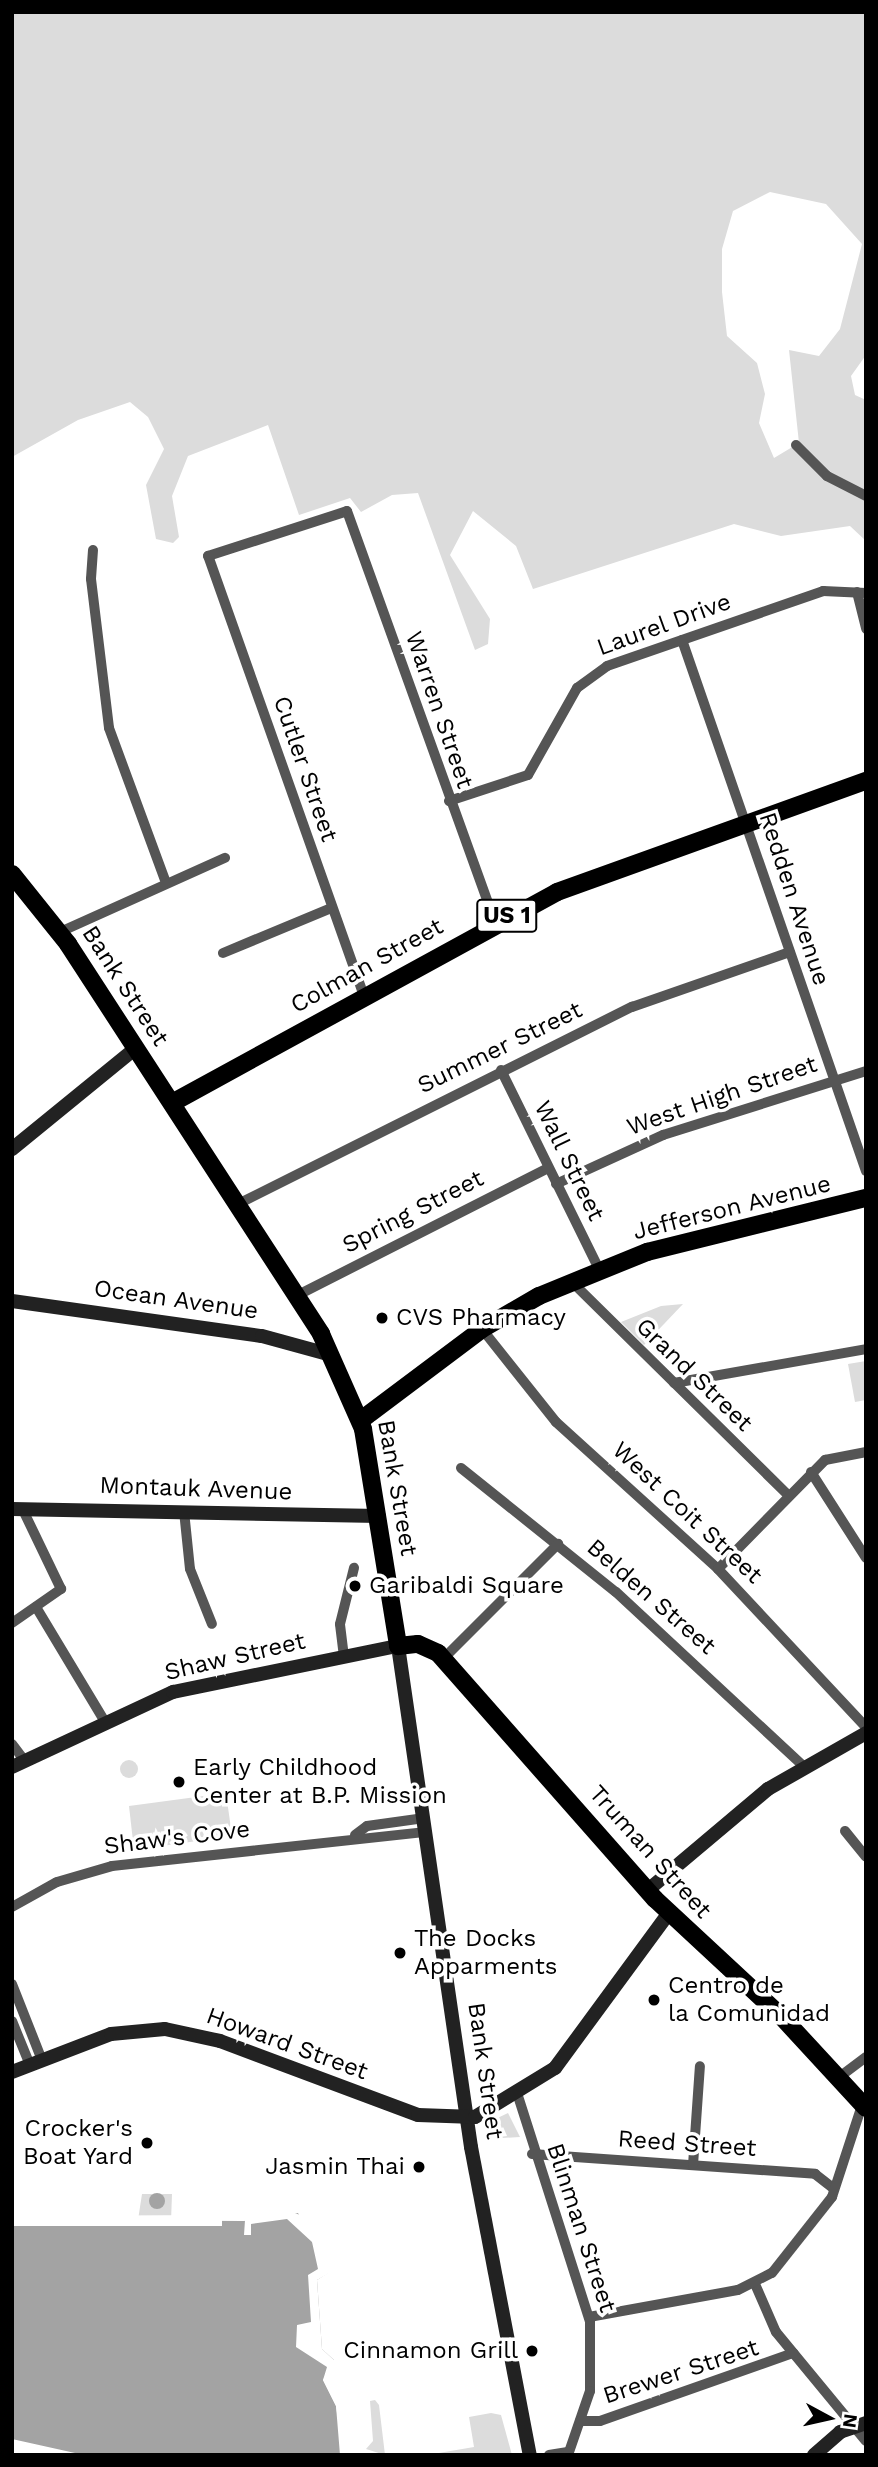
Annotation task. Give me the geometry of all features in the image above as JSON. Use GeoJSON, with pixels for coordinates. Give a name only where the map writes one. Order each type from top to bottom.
{"type":"FeatureCollection","features":[{"type":"Feature","properties":{"kind":"main road","name":"Colman Street"},"geometry":{"type":"LineString","coordinates":[[172,1102],[495,922],[557,892],[746,821],[866,781]]}},
{"type":"Feature","properties":{"kind":"main road","name":"Bank Street"},"geometry":{"type":"LineString","coordinates":[[16,884],[60,932],[298,1296],[331,1355],[361,1420],[379,1516],[467,2119],[530,2455]]}},
{"type":"Feature","properties":{"kind":"main road"},"geometry":{"type":"LineString","coordinates":[[12,1149],[136,1048]]}},
{"type":"Feature","properties":{"kind":"main road","name":"Jefferson Avenue"},"geometry":{"type":"LineString","coordinates":[[361,1420],[482,1329],[600,1271],[647,1252],[866,1198]]}},
{"type":"Feature","properties":{"kind":"main road","name":"Ocean Avenue"},"geometry":{"type":"LineString","coordinates":[[12,1301],[244,1332],[331,1355]]}},
{"type":"Feature","properties":{"kind":"main road","name":"Montauk Avenue"},"geometry":{"type":"LineString","coordinates":[[17,1509],[379,1516]]}},
{"type":"Feature","properties":{"kind":"main road","name":"Shaw Street"},"geometry":{"type":"LineString","coordinates":[[19,1764],[105,1721],[194,1686],[398,1646]]}},
{"type":"Feature","properties":{"kind":"main road","name":"Truman Street"},"geometry":{"type":"LineString","coordinates":[[398,1646],[425,1646],[443,1659],[648,1891],[864,2106]]}},
{"type":"Feature","properties":{"kind":"main road"},"geometry":{"type":"LineString","coordinates":[[648,1891],[756,1798],[804,1767],[866,1733]]}},
{"type":"Feature","properties":{"kind":"main road"},"geometry":{"type":"LineString","coordinates":[[467,2119],[518,2096],[562,2059],[669,1913]]}},
{"type":"Feature","properties":{"kind":"main road","name":"Howard Street"},"geometry":{"type":"LineString","coordinates":[[12,2072],[111,2034],[179,2031],[418,2115],[467,2119]]}},
{"type":"Feature","properties":{"kind":"main road"},"geometry":{"type":"LineString","coordinates":[[814,2455],[851,2427],[866,2423]]}},
{"type":"Feature","properties":{"kind":"street"},"geometry":{"type":"LineString","coordinates":[[796,446],[827,476],[866,496]]}},
{"type":"Feature","properties":{"kind":"street","name":"Cutler Street"},"geometry":{"type":"LineString","coordinates":[[347,511],[208,556],[364,996]]}},
{"type":"Feature","properties":{"kind":"street","name":"Warren Street"},"geometry":{"type":"LineString","coordinates":[[347,511],[449,801],[495,922]]}},
{"type":"Feature","properties":{"kind":"street"},"geometry":{"type":"LineString","coordinates":[[93,550],[90,579],[109,728],[166,883]]}},
{"type":"Feature","properties":{"kind":"street","name":"Laurel Drive"},"geometry":{"type":"LineString","coordinates":[[449,801],[528,775],[587,677],[682,640],[823,591],[861,592]]}},
{"type":"Feature","properties":{"kind":"street"},"geometry":{"type":"LineString","coordinates":[[861,592],[866,629]]}},
{"type":"Feature","properties":{"kind":"street","name":"Redden Avenue"},"geometry":{"type":"LineString","coordinates":[[682,640],[746,821],[832,1080],[866,1171]]}},
{"type":"Feature","properties":{"kind":"street"},"geometry":{"type":"LineString","coordinates":[[60,932],[225,858]]}},
{"type":"Feature","properties":{"kind":"street"},"geometry":{"type":"LineString","coordinates":[[223,953],[331,908]]}},
{"type":"Feature","properties":{"kind":"street","name":"Summer Street"},"geometry":{"type":"LineString","coordinates":[[238,1204],[500,1070],[632,1007],[790,952]]}},
{"type":"Feature","properties":{"kind":"street","name":"Wall Street"},"geometry":{"type":"LineString","coordinates":[[500,1070],[600,1271]]}},
{"type":"Feature","properties":{"kind":"street","name":"West High Street"},"geometry":{"type":"LineString","coordinates":[[556,1184],[663,1135],[866,1070]]}},
{"type":"Feature","properties":{"kind":"street","name":"Spring Street"},"geometry":{"type":"LineString","coordinates":[[298,1296],[548,1168]]}},
{"type":"Feature","properties":{"kind":"street","name":"Grand Street"},"geometry":{"type":"LineString","coordinates":[[573,1283],[788,1495]]}},
{"type":"Feature","properties":{"kind":"street","name":"West Coit Street"},"geometry":{"type":"LineString","coordinates":[[482,1329],[556,1422],[719,1569],[866,1727]]}},
{"type":"Feature","properties":{"kind":"street"},"geometry":{"type":"LineString","coordinates":[[674,1383],[866,1349]]}},
{"type":"Feature","properties":{"kind":"street"},"geometry":{"type":"LineString","coordinates":[[719,1569],[788,1495],[825,1460],[866,1452]]}},
{"type":"Feature","properties":{"kind":"street","name":"Belden Street"},"geometry":{"type":"LineString","coordinates":[[461,1468],[558,1544],[804,1767]]}},
{"type":"Feature","properties":{"kind":"street"},"geometry":{"type":"LineString","coordinates":[[811,1472],[866,1558]]}},
{"type":"Feature","properties":{"kind":"street"},"geometry":{"type":"LineString","coordinates":[[12,1623],[61,1587],[17,1509]]}},
{"type":"Feature","properties":{"kind":"street"},"geometry":{"type":"LineString","coordinates":[[184,1511],[190,1569],[212,1624]]}},
{"type":"Feature","properties":{"kind":"street"},"geometry":{"type":"LineString","coordinates":[[443,1659],[558,1544]]}},
{"type":"Feature","properties":{"kind":"street"},"geometry":{"type":"LineString","coordinates":[[344,1657],[340,1624],[354,1568]]}},
{"type":"Feature","properties":{"kind":"street"},"geometry":{"type":"LineString","coordinates":[[36,1607],[105,1721]]}},
{"type":"Feature","properties":{"kind":"street"},"geometry":{"type":"LineString","coordinates":[[12,1744],[19,1764]]}},
{"type":"Feature","properties":{"kind":"street","name":"Shaw's Cove"},"geometry":{"type":"LineString","coordinates":[[12,1907],[93,1870],[355,1835],[367,1826],[425,1825]]}},
{"type":"Feature","properties":{"kind":"street"},"geometry":{"type":"LineString","coordinates":[[845,1831],[866,1857]]}},
{"type":"Feature","properties":{"kind":"street"},"geometry":{"type":"LineString","coordinates":[[12,1984],[36,2062]]}},
{"type":"Feature","properties":{"kind":"street"},"geometry":{"type":"LineString","coordinates":[[12,2021],[36,2062]]}},
{"type":"Feature","properties":{"kind":"street"},"geometry":{"type":"LineString","coordinates":[[838,2078],[866,2057]]}},
{"type":"Feature","properties":{"kind":"street"},"geometry":{"type":"LineString","coordinates":[[693,2165],[700,2066]]}},
{"type":"Feature","properties":{"kind":"street","name":"Blinman Street"},"geometry":{"type":"LineString","coordinates":[[518,2096],[532,2154],[589,2317],[591,2381],[568,2454]]}},
{"type":"Feature","properties":{"kind":"street"},"geometry":{"type":"LineString","coordinates":[[589,2317],[755,2284],[799,2245],[835,2189],[864,2106]]}},
{"type":"Feature","properties":{"kind":"street","name":"Reed Street"},"geometry":{"type":"LineString","coordinates":[[532,2154],[815,2174],[835,2189]]}},
{"type":"Feature","properties":{"kind":"street"},"geometry":{"type":"LineString","coordinates":[[755,2284],[769,2321],[851,2427],[866,2441]]}},
{"type":"Feature","properties":{"kind":"street","name":"Brewer Street"},"geometry":{"type":"LineString","coordinates":[[580,2421],[600,2421],[793,2353]]}},
{"type":"Feature","properties":{"kind":"street"},"geometry":{"type":"LineString","coordinates":[[549,2455],[568,2454]]}},
{"type":"Feature","properties":{"kind":"shaded area"},"geometry":{"type":"Polygon","coordinates":[[[12,12],[866,12],[866,355],[851,376],[855,395],[866,400],[866,541],[850,526],[781,536],[734,524],[533,589],[516,546],[473,511],[450,555],[490,619],[488,644],[475,650],[418,493],[392,495],[361,512],[350,498],[299,515],[268,425],[188,456],[172,496],[179,537],[173,543],[156,539],[146,485],[164,449],[148,417],[130,402],[78,420],[12,457],[12,12]],[[770,192],[733,211],[722,249],[722,292],[727,336],[757,363],[765,394],[759,423],[774,458],[799,443],[789,350],[819,356],[840,329],[862,244],[826,204],[770,192]]]}},
{"type":"Feature","properties":{"kind":"shaded area"},"geometry":{"type":"Polygon","coordinates":[[[683,1304],[644,1345],[621,1322],[661,1306],[683,1304]]]}},
{"type":"Feature","properties":{"kind":"shaded area"},"geometry":{"type":"Polygon","coordinates":[[[866,1361],[866,1400],[855,1402],[848,1364],[866,1361]]]}},
{"type":"Feature","properties":{"kind":"shaded area"},"geometry":{"type":"Polygon","coordinates":[[[125,1760],[133,1760],[138,1769],[136,1776],[125,1778],[120,1773],[120,1765],[125,1760]]]}},
{"type":"Feature","properties":{"kind":"shaded area"},"geometry":{"type":"Polygon","coordinates":[[[226,1793],[232,1836],[134,1850],[129,1806],[226,1793]]]}},
{"type":"Feature","properties":{"kind":"shaded area"},"geometry":{"type":"Polygon","coordinates":[[[508,2113],[520,2137],[486,2139],[487,2123],[508,2113]]]}},
{"type":"Feature","properties":{"kind":"shaded area"},"geometry":{"type":"Polygon","coordinates":[[[154,2193],[160,2193],[165,2201],[163,2207],[154,2209],[149,2204],[149,2198],[154,2193]]]}},
{"type":"Feature","properties":{"kind":"shaded area"},"geometry":{"type":"Polygon","coordinates":[[[142,2194],[172,2194],[171,2221],[138,2220],[142,2194]]]}},
{"type":"Feature","properties":{"kind":"shaded area"},"geometry":{"type":"Polygon","coordinates":[[[298,2213],[328,2273],[317,2280],[322,2349],[334,2360],[323,2380],[336,2406],[340,2455],[84,2455],[12,2439],[12,2220],[244,2221],[298,2213]]]}},
{"type":"Feature","properties":{"kind":"shaded area"},"geometry":{"type":"Polygon","coordinates":[[[375,2400],[379,2405],[385,2455],[366,2449],[373,2441],[370,2401],[375,2400]]]}},
{"type":"Feature","properties":{"kind":"shaded area"},"geometry":{"type":"Polygon","coordinates":[[[491,2413],[501,2415],[512,2455],[427,2455],[474,2447],[469,2417],[491,2413]]]}},
{"type":"Feature","properties":{"kind":"pier"},"geometry":{"type":"Polygon","coordinates":[[[279,2207],[308,2218],[331,2272],[317,2280],[322,2349],[336,2362],[326,2376],[340,2406],[343,2455],[336,2406],[323,2380],[327,2367],[296,2347],[297,2325],[311,2322],[308,2275],[318,2269],[312,2242],[287,2219],[251,2224],[251,2235],[244,2235],[245,2220],[279,2207]]]}},
{"type":"Feature","properties":{"kind":"pier"},"geometry":{"type":"Polygon","coordinates":[[[214,2215],[222,2216],[222,2226],[12,2226],[12,2216],[214,2215]]]}},
{"type":"Feature","properties":{"kind":"place","name":"CVS Pharmacy"},"geometry":{"type":"Point","coordinates":[382,1318]}},
{"type":"Feature","properties":{"kind":"place","name":"Garibaldi Square"},"geometry":{"type":"Point","coordinates":[355,1586]}},
{"type":"Feature","properties":{"kind":"place","name":"Early Childhood Center at B.P. Mission"},"geometry":{"type":"Point","coordinates":[179,1782]}},
{"type":"Feature","properties":{"kind":"place","name":"The Docks Apparments"},"geometry":{"type":"Point","coordinates":[400,1953]}},
{"type":"Feature","properties":{"kind":"place","name":"Centro de la Comunidad"},"geometry":{"type":"Point","coordinates":[654,2000]}},
{"type":"Feature","properties":{"kind":"place","name":"Crocker's Boat Yard"},"geometry":{"type":"Point","coordinates":[147,2143]}},
{"type":"Feature","properties":{"kind":"place","name":"Jasmin Thai"},"geometry":{"type":"Point","coordinates":[419,2167]}},
{"type":"Feature","properties":{"kind":"place","name":"Cinnamon Grill"},"geometry":{"type":"Point","coordinates":[532,2351]}}]}
